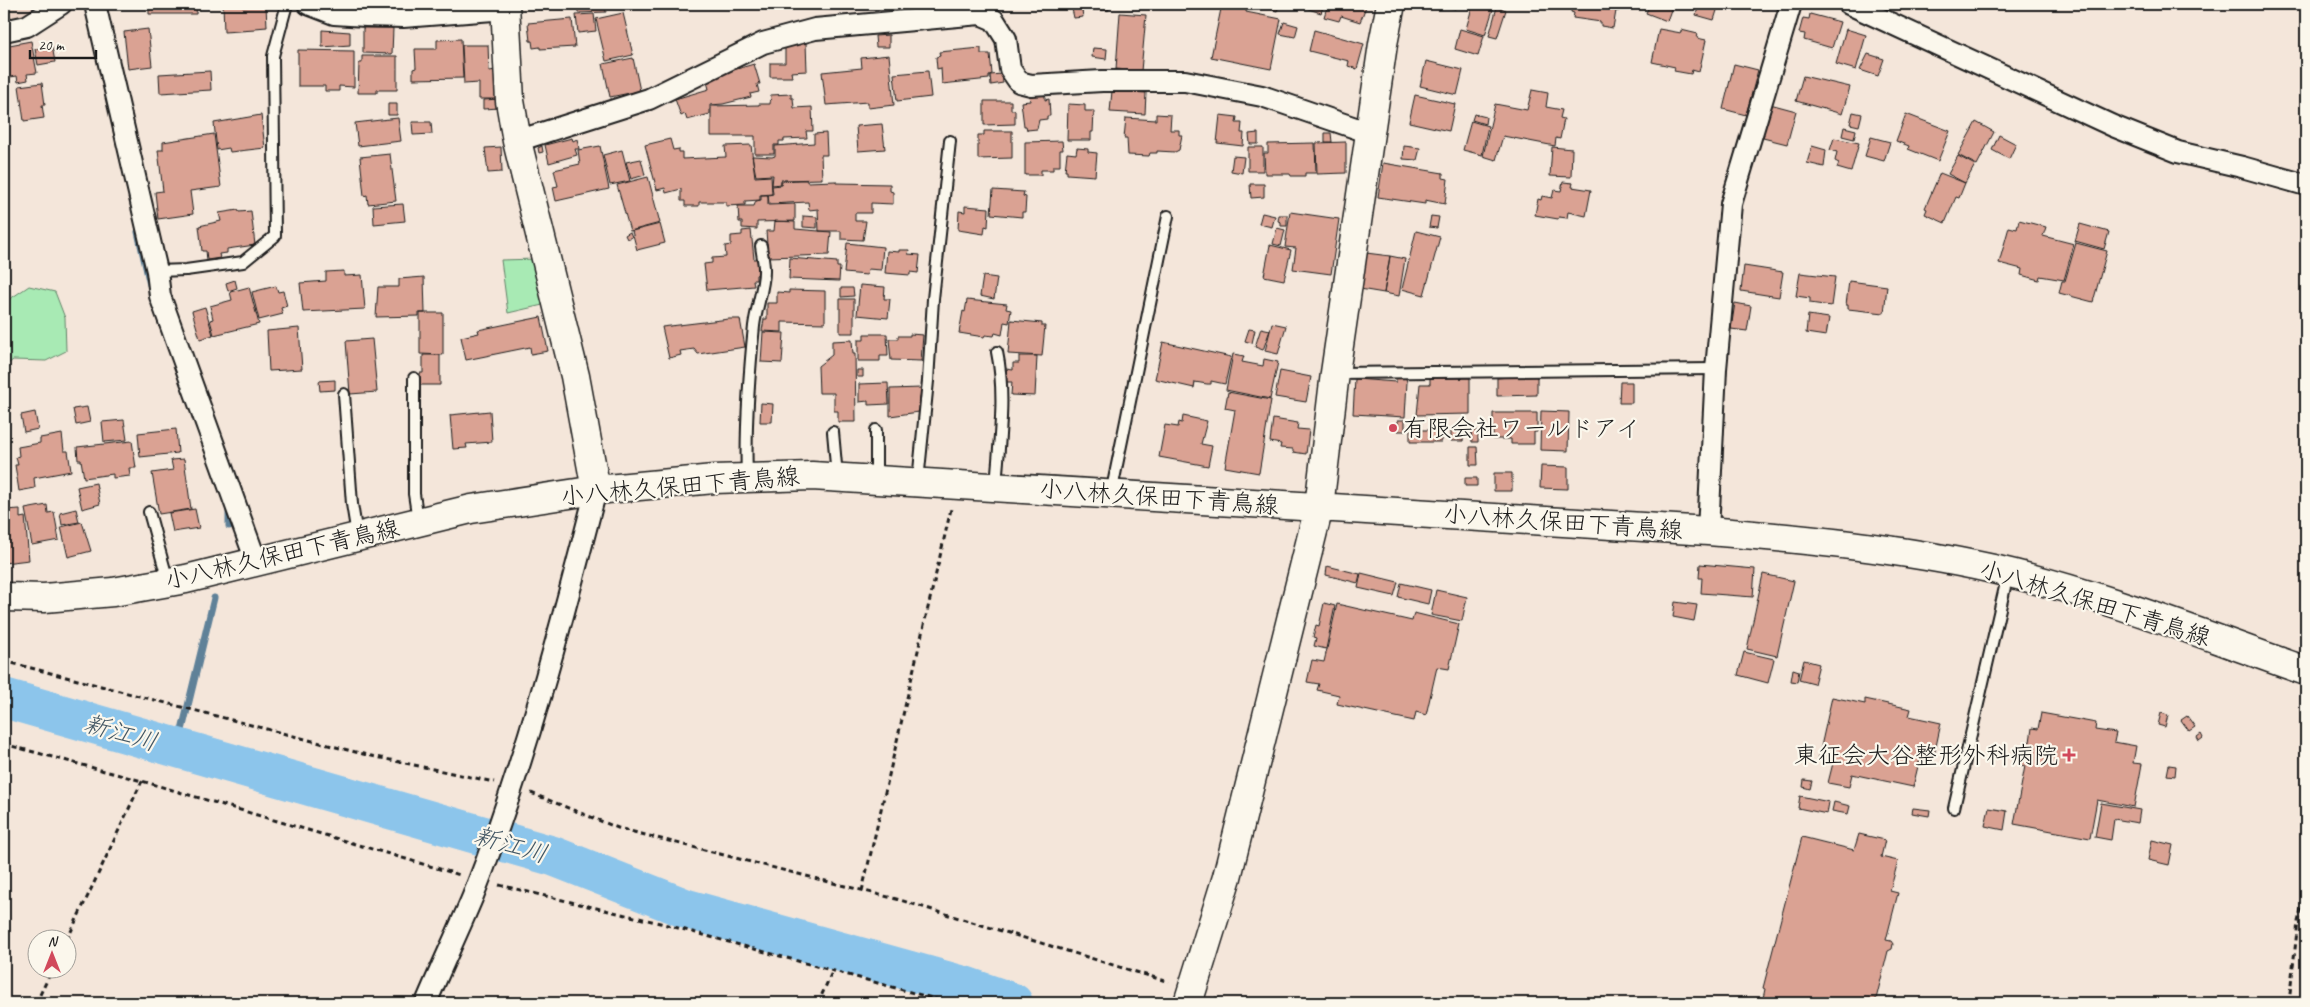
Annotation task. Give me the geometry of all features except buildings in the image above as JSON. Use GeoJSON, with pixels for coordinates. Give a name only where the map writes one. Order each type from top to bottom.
{"type":"FeatureCollection","features":[{"type":"Feature","properties":{"kind":"main road"},"geometry":{"type":"LineString","coordinates":[[1190,998],[1227,878],[1319,507],[1335,373],[1391,4]]}},
{"type":"Feature","properties":{"kind":"main road"},"geometry":{"type":"LineString","coordinates":[[506,6],[510,101],[575,376],[596,490]]}},
{"type":"Feature","properties":{"kind":"main road","name":"小八林久保田下青鳥線"},"geometry":{"type":"LineString","coordinates":[[4,597],[44,598],[113,592],[168,582],[471,509],[596,490],[747,478],[837,477],[1708,531],[1816,540],[1906,552],[2008,573],[2074,591],[2306,671]]}},
{"type":"Feature","properties":{"kind":"street"},"geometry":{"type":"LineString","coordinates":[[4,31],[27,26],[61,4]]}},
{"type":"Feature","properties":{"kind":"street"},"geometry":{"type":"LineString","coordinates":[[95,4],[157,271],[160,296],[256,561]]}},
{"type":"Feature","properties":{"kind":"street"},"geometry":{"type":"LineString","coordinates":[[308,4],[334,14],[366,16],[403,16],[506,6]]}},
{"type":"Feature","properties":{"kind":"street"},"geometry":{"type":"LineString","coordinates":[[1708,531],[1716,368],[1731,204],[1791,4]]}},
{"type":"Feature","properties":{"kind":"street"},"geometry":{"type":"LineString","coordinates":[[1849,4],[2113,126],[2178,152],[2306,185]]}},
{"type":"Feature","properties":{"kind":"street"},"geometry":{"type":"LineString","coordinates":[[518,141],[649,98],[763,43],[815,29],[980,14],[994,20],[1006,39],[1010,69],[1019,82],[1031,85],[1102,81],[1185,81],[1262,96],[1370,133]]}},
{"type":"Feature","properties":{"kind":"street"},"geometry":{"type":"LineString","coordinates":[[426,1003],[473,895],[512,786],[566,606],[596,490]]}},
{"type":"Feature","properties":{"kind":"lane"},"geometry":{"type":"LineString","coordinates":[[157,271],[186,270],[243,262],[275,236],[273,56],[287,4]]}},
{"type":"Feature","properties":{"kind":"lane"},"geometry":{"type":"LineString","coordinates":[[918,482],[928,381],[933,299],[950,141]]}},
{"type":"Feature","properties":{"kind":"lane"},"geometry":{"type":"LineString","coordinates":[[1111,494],[1168,216]]}},
{"type":"Feature","properties":{"kind":"lane"},"geometry":{"type":"LineString","coordinates":[[747,478],[746,442],[749,376],[756,307],[764,279],[761,246]]}},
{"type":"Feature","properties":{"kind":"lane"},"geometry":{"type":"LineString","coordinates":[[996,487],[1001,399],[1001,370],[997,352]]}},
{"type":"Feature","properties":{"kind":"lane"},"geometry":{"type":"LineString","coordinates":[[1335,373],[1716,368]]}},
{"type":"Feature","properties":{"kind":"lane"},"geometry":{"type":"LineString","coordinates":[[414,378],[414,494],[418,522]]}},
{"type":"Feature","properties":{"kind":"lane"},"geometry":{"type":"LineString","coordinates":[[344,394],[352,504],[357,536]]}},
{"type":"Feature","properties":{"kind":"lane"},"geometry":{"type":"LineString","coordinates":[[876,430],[876,479]]}},
{"type":"Feature","properties":{"kind":"lane"},"geometry":{"type":"LineString","coordinates":[[833,432],[837,477]]}},
{"type":"Feature","properties":{"kind":"lane"},"geometry":{"type":"LineString","coordinates":[[149,512],[168,582]]}},
{"type":"Feature","properties":{"kind":"lane"},"geometry":{"type":"LineString","coordinates":[[1954,808],[2008,573]]}},
{"type":"Feature","properties":{"kind":"path"},"geometry":{"type":"LineString","coordinates":[[862,891],[957,484]]}},
{"type":"Feature","properties":{"kind":"path"},"geometry":{"type":"LineString","coordinates":[[4,661],[367,755],[512,786],[618,828],[862,891],[1190,998]]}},
{"type":"Feature","properties":{"kind":"path"},"geometry":{"type":"LineString","coordinates":[[72,930],[142,781]]}},
{"type":"Feature","properties":{"kind":"path"},"geometry":{"type":"LineString","coordinates":[[2289,1003],[2298,922],[2306,888]]}},
{"type":"Feature","properties":{"kind":"path"},"geometry":{"type":"LineString","coordinates":[[818,1003],[833,970]]}},
{"type":"Feature","properties":{"kind":"path"},"geometry":{"type":"LineString","coordinates":[[36,1003],[47,980]]}},
{"type":"Feature","properties":{"kind":"shaded area"},"geometry":{"type":"Polygon","coordinates":[[[4,4],[46,4],[20,19],[4,24],[4,4]]]}},
{"type":"Feature","properties":{"kind":"green space"},"geometry":{"type":"Polygon","coordinates":[[[536,259],[547,304],[508,313],[501,260],[536,259]]]}},
{"type":"Feature","properties":{"kind":"green space"},"geometry":{"type":"Polygon","coordinates":[[[29,286],[55,292],[65,318],[66,351],[46,361],[13,360],[4,367],[4,303],[29,286]]]}},
{"type":"Feature","properties":{"kind":"waterway"},"geometry":{"type":"LineString","coordinates":[[138,232],[150,285]]}},
{"type":"Feature","properties":{"kind":"waterway"},"geometry":{"type":"LineString","coordinates":[[229,509],[229,526]]}},
{"type":"Feature","properties":{"kind":"waterway"},"geometry":{"type":"LineString","coordinates":[[178,747],[214,598]]}},
{"type":"Feature","properties":{"kind":"waterway","name":"新江川"},"geometry":{"type":"LineString","coordinates":[[4,698],[553,856],[687,909],[964,986],[1013,1003]]}},
{"type":"Feature","properties":{"kind":"place","name":"有限会社ワールドアイ"},"geometry":{"type":"Point","coordinates":[1393,428]}},
{"type":"Feature","properties":{"kind":"place","name":"東征会大谷整形外科病院"},"geometry":{"type":"Point","coordinates":[2069,755]}}]}
